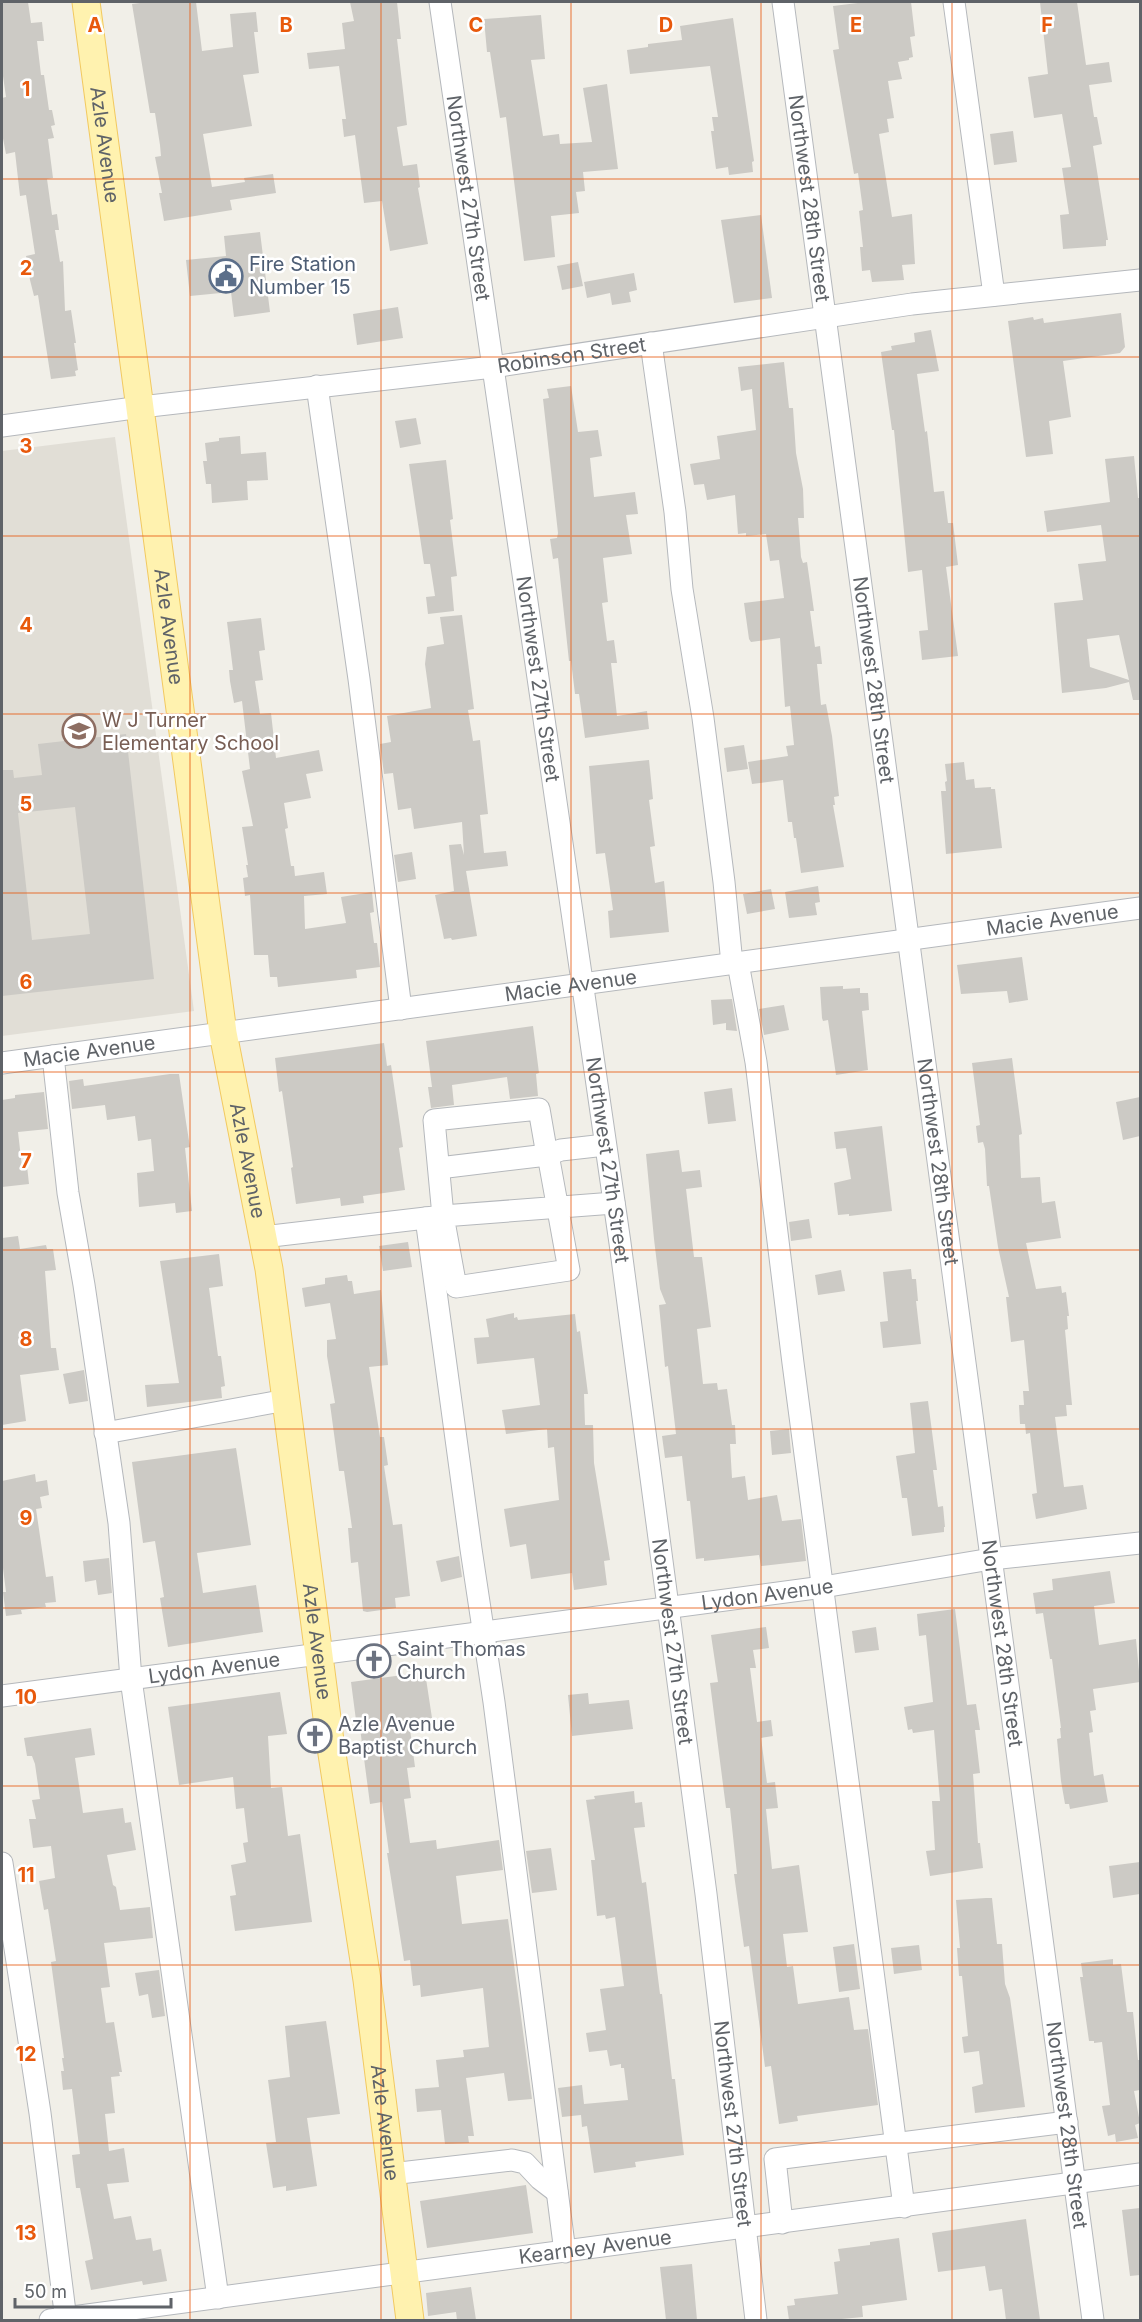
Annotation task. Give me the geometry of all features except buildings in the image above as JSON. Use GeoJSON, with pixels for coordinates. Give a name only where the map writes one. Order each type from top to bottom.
{"type":"FeatureCollection","features":[{"type":"Feature","properties":{"kind":"main road","name":"Azle Avenue"},"geometry":{"type":"LineString","coordinates":[[86,2],[223,1033],[263,1237],[332,1752],[367,1980],[410,2320]]}},
{"type":"Feature","properties":{"kind":"street","name":"Northwest 27th Street"},"geometry":{"type":"LineString","coordinates":[[440,2],[614,1203],[706,1894],[756,2320]]}},
{"type":"Feature","properties":{"kind":"street","name":"Northwest 28th Street"},"geometry":{"type":"LineString","coordinates":[[783,2],[1093,2320]]}},
{"type":"Feature","properties":{"kind":"street"},"geometry":{"type":"LineString","coordinates":[[954,2],[994,296]]}},
{"type":"Feature","properties":{"kind":"street","name":"Robinson Street"},"geometry":{"type":"LineString","coordinates":[[2,426],[141,406],[493,367],[912,304],[1140,280]]}},
{"type":"Feature","properties":{"kind":"street"},"geometry":{"type":"LineString","coordinates":[[651,343],[675,512],[682,589],[703,718],[735,963],[756,1062],[894,2144],[904,2206]]}},
{"type":"Feature","properties":{"kind":"street"},"geometry":{"type":"LineString","coordinates":[[317,386],[359,679],[401,1009]]}},
{"type":"Feature","properties":{"kind":"street","name":"Macie Avenue"},"geometry":{"type":"LineString","coordinates":[[2,1063],[1140,908]]}},
{"type":"Feature","properties":{"kind":"street"},"geometry":{"type":"LineString","coordinates":[[53,1056],[68,1193],[119,1523],[131,1679],[218,2298]]}},
{"type":"Feature","properties":{"kind":"street"},"geometry":{"type":"LineString","coordinates":[[435,1217],[456,1287],[569,1270],[539,1109],[434,1120],[438,1168],[435,1217],[483,1633],[523,1916],[565,2252]]}},
{"type":"Feature","properties":{"kind":"street"},"geometry":{"type":"LineString","coordinates":[[438,1168],[548,1155],[561,1150],[605,1145]]}},
{"type":"Feature","properties":{"kind":"street"},"geometry":{"type":"LineString","coordinates":[[263,1237],[435,1217],[614,1203]]}},
{"type":"Feature","properties":{"kind":"street"},"geometry":{"type":"LineString","coordinates":[[105,1433],[286,1400]]}},
{"type":"Feature","properties":{"kind":"street","name":"Lydon Avenue"},"geometry":{"type":"LineString","coordinates":[[2,1696],[823,1587],[991,1559],[1140,1543]]}},
{"type":"Feature","properties":{"kind":"street"},"geometry":{"type":"LineString","coordinates":[[2,1863],[40,2113],[61,2320]]}},
{"type":"Feature","properties":{"kind":"street"},"geometry":{"type":"LineString","coordinates":[[782,2223],[775,2159],[1067,2122]]}},
{"type":"Feature","properties":{"kind":"street"},"geometry":{"type":"LineString","coordinates":[[391,2174],[512,2160],[525,2163],[540,2180],[557,2192]]}},
{"type":"Feature","properties":{"kind":"street","name":"Kearney Avenue"},"geometry":{"type":"LineString","coordinates":[[61,2320],[1140,2174]]}},
{"type":"Feature","properties":{"kind":"shaded area","name":"W J Turner Elementary School"},"geometry":{"type":"Polygon","coordinates":[[[115,437],[194,1011],[2,1036],[2,451],[115,437]]]}},
{"type":"Feature","properties":{"kind":"place","name":"Fire Station Number 15"},"geometry":{"type":"Point","coordinates":[226,276]}},
{"type":"Feature","properties":{"kind":"place","name":"W J Turner Elementary School"},"geometry":{"type":"Point","coordinates":[79,731]}},
{"type":"Feature","properties":{"kind":"place","name":"Saint Thomas Church"},"geometry":{"type":"Point","coordinates":[374,1661]}},
{"type":"Feature","properties":{"kind":"place","name":"Azle Avenue Baptist Church"},"geometry":{"type":"Point","coordinates":[315,1736]}}]}
